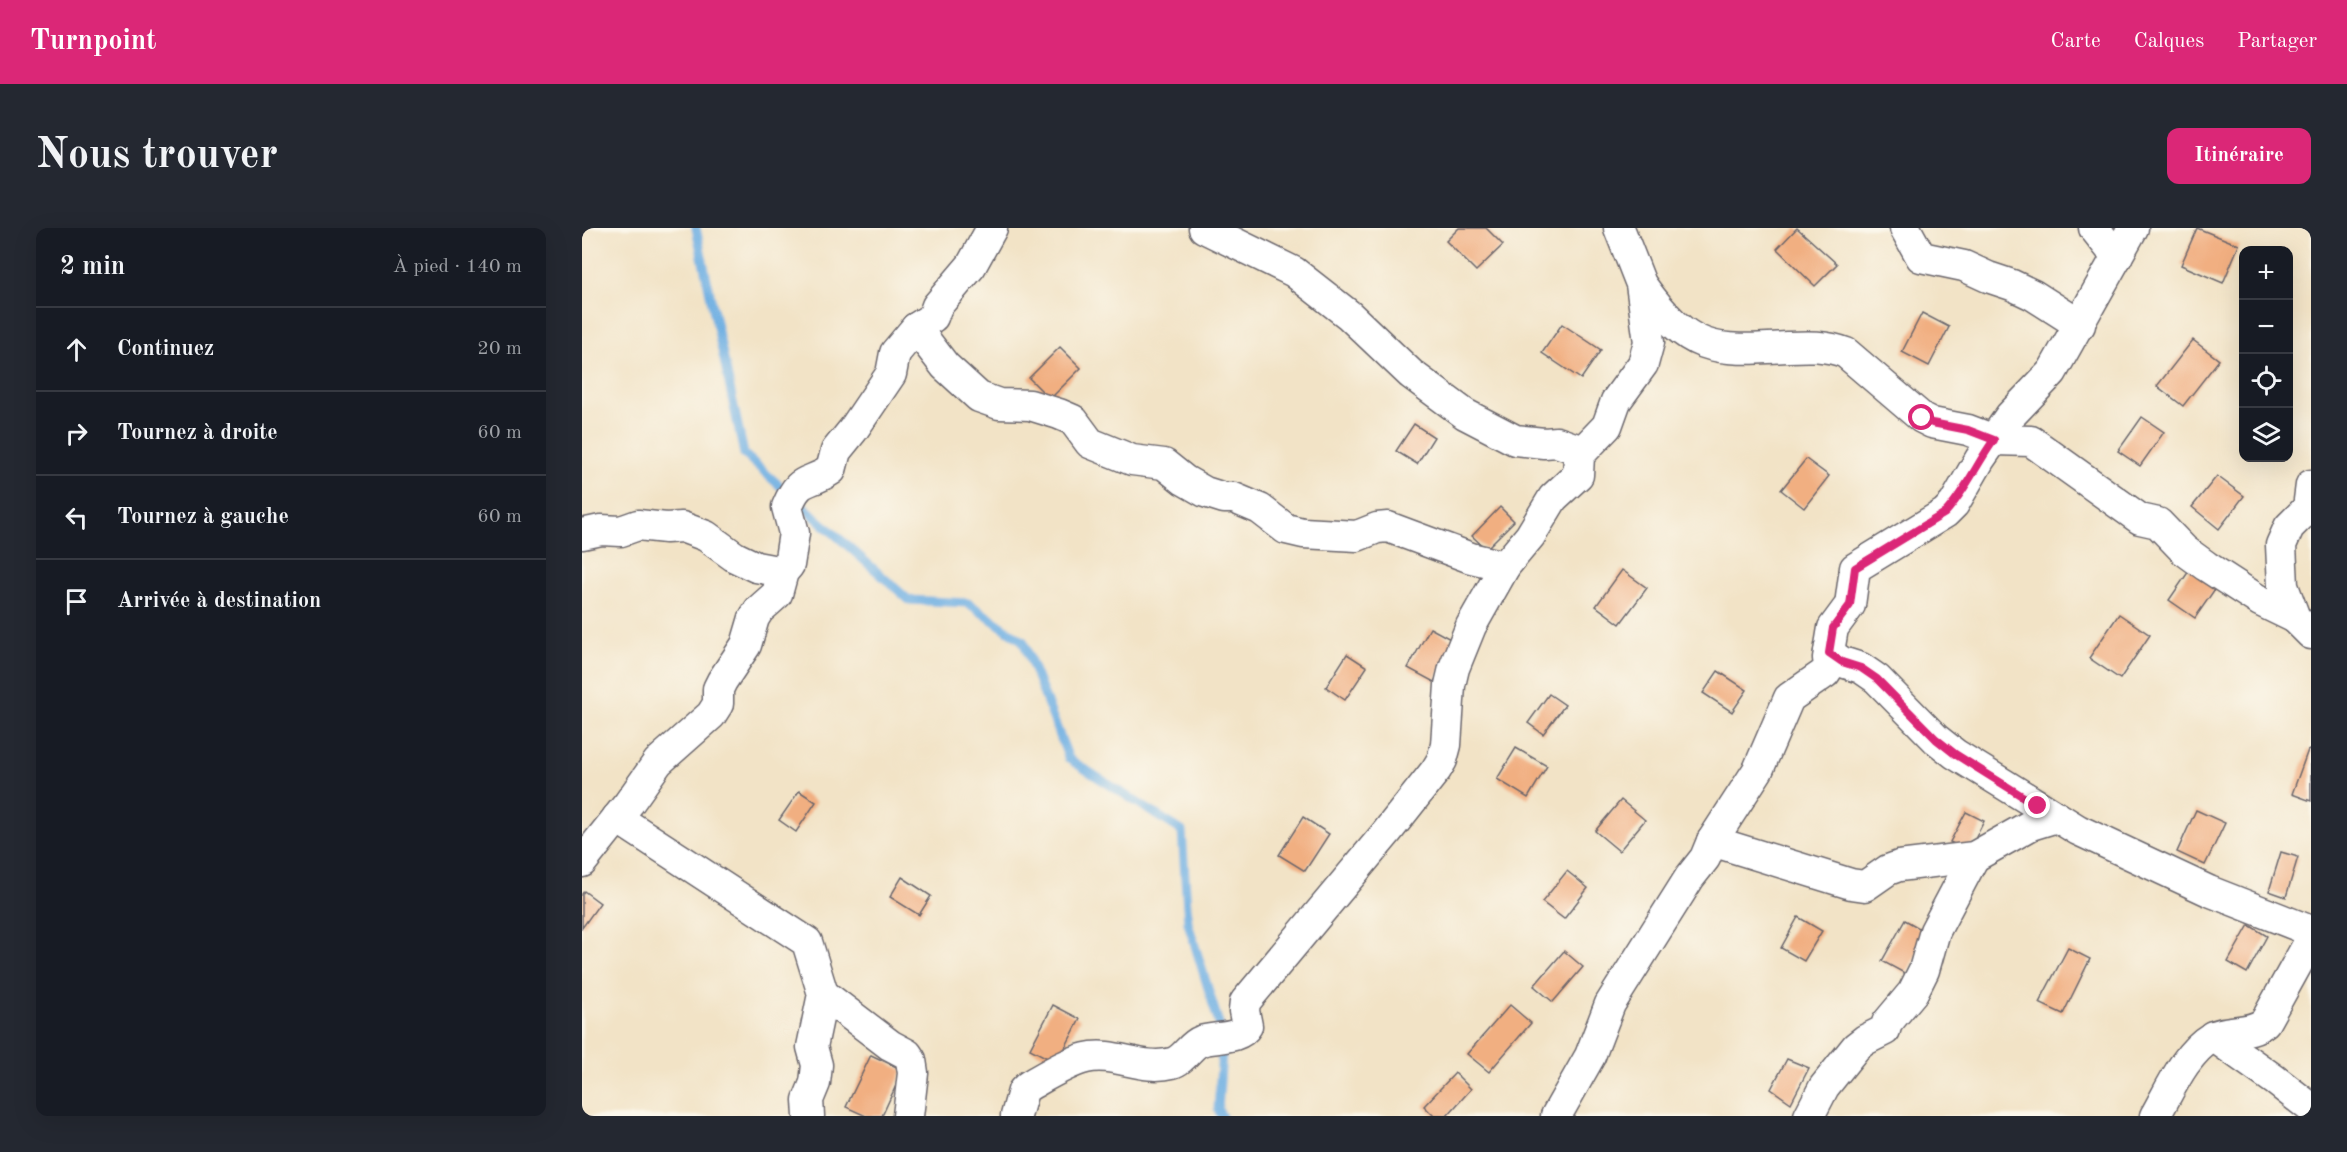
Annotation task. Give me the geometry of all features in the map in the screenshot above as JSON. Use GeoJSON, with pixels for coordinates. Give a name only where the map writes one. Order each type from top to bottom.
{"type":"FeatureCollection","features":[{"type":"Feature","properties":{"kind":"street"},"geometry":{"type":"LineString","coordinates":[[582,862],[658,762],[711,715],[718,704],[718,689],[746,645],[754,618],[759,610],[777,594],[783,572],[789,565],[794,532],[787,507],[791,495],[802,482],[831,470],[836,451],[858,424],[891,374],[895,353],[916,328],[933,317],[937,306],[971,266],[992,228]]}},
{"type":"Feature","properties":{"kind":"street"},"geometry":{"type":"LineString","coordinates":[[1016,1116],[1023,1091],[1028,1086],[1085,1058],[1109,1057],[1137,1065],[1175,1063],[1198,1042],[1245,1030],[1247,1026],[1245,1002],[1388,832],[1442,760],[1446,745],[1450,685],[1454,668],[1471,626],[1505,566],[1530,536],[1552,498],[1576,478],[1579,470],[1579,455],[1574,448],[1557,442],[1515,440],[1465,414],[1411,374],[1349,315],[1294,272],[1204,228]]}},
{"type":"Feature","properties":{"kind":"street"},"geometry":{"type":"LineString","coordinates":[[1579,455],[1607,426],[1616,401],[1646,357],[1649,342],[1641,284],[1619,228]]}},
{"type":"Feature","properties":{"kind":"street"},"geometry":{"type":"LineString","coordinates":[[1905,228],[1921,257],[1964,266],[2012,285],[2033,295],[2080,325]]}},
{"type":"Feature","properties":{"kind":"street"},"geometry":{"type":"LineString","coordinates":[[2094,228],[2117,257]]}},
{"type":"Feature","properties":{"kind":"street"},"geometry":{"type":"LineString","coordinates":[[1556,1116],[1590,1056],[1610,1004],[1690,877],[1705,858],[1712,842],[1758,770],[1789,698],[1825,673],[1829,667],[1833,628],[1850,605],[1855,568],[1945,513],[1953,504],[1980,459],[2010,416],[2052,372],[2133,228]]}},
{"type":"Feature","properties":{"kind":"street"},"geometry":{"type":"LineString","coordinates":[[1641,284],[1658,308],[1676,326],[1696,340],[1722,348],[1749,350],[1818,345],[1832,347],[1846,353],[1922,418],[1932,423],[1968,430],[1994,440],[2031,441],[2140,519],[2158,523],[2184,550],[2206,566],[2303,626]]}},
{"type":"Feature","properties":{"kind":"street"},"geometry":{"type":"LineString","coordinates":[[916,328],[945,366],[979,397],[999,404],[1030,405],[1059,414],[1072,420],[1090,443],[1132,460],[1164,464],[1184,480],[1205,492],[1224,498],[1234,498],[1260,509],[1286,529],[1303,533],[1356,536],[1377,528],[1388,527],[1472,558],[1505,566]]}},
{"type":"Feature","properties":{"kind":"street"},"geometry":{"type":"LineString","coordinates":[[2303,626],[2283,586],[2281,545],[2289,527],[2310,501]]}},
{"type":"Feature","properties":{"kind":"street"},"geometry":{"type":"LineString","coordinates":[[582,534],[601,530],[621,531],[638,525],[682,527],[706,536],[735,557],[756,567],[783,572]]}},
{"type":"Feature","properties":{"kind":"street"},"geometry":{"type":"LineString","coordinates":[[1829,653],[1842,662],[1861,668],[1877,679],[1936,739],[1955,754],[2078,830],[2209,891],[2311,931]]}},
{"type":"Feature","properties":{"kind":"street"},"geometry":{"type":"LineString","coordinates":[[1712,842],[1864,886],[1888,870],[1899,866],[1974,857],[2031,825],[2057,817]]}},
{"type":"Feature","properties":{"kind":"street"},"geometry":{"type":"LineString","coordinates":[[616,818],[807,942],[823,994],[812,1047],[816,1065],[815,1083],[808,1100],[809,1116]]}},
{"type":"Feature","properties":{"kind":"street"},"geometry":{"type":"LineString","coordinates":[[1809,1116],[1837,1068],[1865,1040],[1885,1030],[1887,1023],[1913,992],[1924,970],[1935,931],[1974,857]]}},
{"type":"Feature","properties":{"kind":"street"},"geometry":{"type":"LineString","coordinates":[[2155,1116],[2193,1053],[2213,1036],[2258,1028],[2265,1022],[2311,939]]}},
{"type":"Feature","properties":{"kind":"street"},"geometry":{"type":"LineString","coordinates":[[823,994],[874,1033],[907,1054],[913,1073],[908,1116]]}},
{"type":"Feature","properties":{"kind":"street"},"geometry":{"type":"LineString","coordinates":[[2213,1036],[2311,1108]]}},
{"type":"Feature","properties":{"kind":"building"},"geometry":{"type":"Polygon","coordinates":[[[1459,228],[1486,228],[1503,245],[1476,271],[1446,241],[1459,228]]]}},
{"type":"Feature","properties":{"kind":"building"},"geometry":{"type":"Polygon","coordinates":[[[1797,228],[1837,264],[1815,286],[1777,249],[1797,228]]]}},
{"type":"Feature","properties":{"kind":"building"},"geometry":{"type":"Polygon","coordinates":[[[2197,228],[2239,245],[2223,283],[2181,265],[2197,228]]]}},
{"type":"Feature","properties":{"kind":"building"},"geometry":{"type":"Polygon","coordinates":[[[1922,313],[1949,327],[1929,366],[1902,352],[1922,313]]]}},
{"type":"Feature","properties":{"kind":"building"},"geometry":{"type":"Polygon","coordinates":[[[1562,324],[1601,350],[1581,379],[1542,353],[1562,324]]]}},
{"type":"Feature","properties":{"kind":"building"},"geometry":{"type":"Polygon","coordinates":[[[2193,340],[2219,360],[2183,406],[2157,386],[2193,340]]]}},
{"type":"Feature","properties":{"kind":"building"},"geometry":{"type":"Polygon","coordinates":[[[1060,347],[1081,368],[1050,399],[1029,378],[1060,347]]]}},
{"type":"Feature","properties":{"kind":"building"},"geometry":{"type":"Polygon","coordinates":[[[2142,417],[2164,432],[2140,466],[2118,451],[2142,417]]]}},
{"type":"Feature","properties":{"kind":"building"},"geometry":{"type":"Polygon","coordinates":[[[1414,424],[1434,437],[1417,464],[1396,451],[1414,424]]]}},
{"type":"Feature","properties":{"kind":"building"},"geometry":{"type":"Polygon","coordinates":[[[1806,459],[1829,476],[1804,508],[1781,490],[1806,459]]]}},
{"type":"Feature","properties":{"kind":"building"},"geometry":{"type":"Polygon","coordinates":[[[2217,476],[2244,496],[2219,529],[2192,507],[2217,476]]]}},
{"type":"Feature","properties":{"kind":"building"},"geometry":{"type":"Polygon","coordinates":[[[1500,507],[1514,521],[1486,549],[1472,536],[1500,507]]]}},
{"type":"Feature","properties":{"kind":"building"},"geometry":{"type":"Polygon","coordinates":[[[2191,568],[2217,586],[2195,618],[2169,600],[2191,568]]]}},
{"type":"Feature","properties":{"kind":"building"},"geometry":{"type":"Polygon","coordinates":[[[1622,570],[1647,588],[1620,624],[1596,606],[1622,570]]]}},
{"type":"Feature","properties":{"kind":"building"},"geometry":{"type":"Polygon","coordinates":[[[2119,614],[2150,635],[2120,679],[2089,658],[2119,614]]]}},
{"type":"Feature","properties":{"kind":"building"},"geometry":{"type":"Polygon","coordinates":[[[1430,628],[1456,642],[1434,682],[1408,668],[1430,628]]]}},
{"type":"Feature","properties":{"kind":"building"},"geometry":{"type":"Polygon","coordinates":[[[1347,654],[1367,667],[1345,700],[1326,687],[1347,654]]]}},
{"type":"Feature","properties":{"kind":"building"},"geometry":{"type":"Polygon","coordinates":[[[1718,671],[1747,690],[1732,712],[1703,693],[1718,671]]]}},
{"type":"Feature","properties":{"kind":"building"},"geometry":{"type":"Polygon","coordinates":[[[1549,694],[1565,705],[1543,734],[1528,723],[1549,694]]]}},
{"type":"Feature","properties":{"kind":"building"},"geometry":{"type":"Polygon","coordinates":[[[1516,748],[1547,766],[1528,798],[1497,779],[1516,748]]]}},
{"type":"Feature","properties":{"kind":"building"},"geometry":{"type":"Polygon","coordinates":[[[2308,750],[2311,751],[2311,801],[2292,794],[2308,750]]]}},
{"type":"Feature","properties":{"kind":"building"},"geometry":{"type":"Polygon","coordinates":[[[799,791],[816,802],[796,832],[779,820],[799,791]]]}},
{"type":"Feature","properties":{"kind":"building"},"geometry":{"type":"Polygon","coordinates":[[[1621,800],[1645,820],[1619,851],[1595,831],[1621,800]]]}},
{"type":"Feature","properties":{"kind":"building"},"geometry":{"type":"Polygon","coordinates":[[[2196,810],[2225,823],[2205,865],[2177,852],[2196,810]]]}},
{"type":"Feature","properties":{"kind":"building"},"geometry":{"type":"Polygon","coordinates":[[[1966,812],[1984,821],[1969,851],[1950,842],[1966,812]]]}},
{"type":"Feature","properties":{"kind":"building"},"geometry":{"type":"Polygon","coordinates":[[[1303,817],[1329,834],[1305,871],[1279,855],[1303,817]]]}},
{"type":"Feature","properties":{"kind":"building"},"geometry":{"type":"Polygon","coordinates":[[[2281,852],[2298,857],[2286,897],[2269,891],[2281,852]]]}},
{"type":"Feature","properties":{"kind":"building"},"geometry":{"type":"Polygon","coordinates":[[[1567,871],[1588,888],[1564,919],[1542,902],[1567,871]]]}},
{"type":"Feature","properties":{"kind":"building"},"geometry":{"type":"Polygon","coordinates":[[[902,877],[931,896],[919,915],[890,897],[902,877]]]}},
{"type":"Feature","properties":{"kind":"building"},"geometry":{"type":"Polygon","coordinates":[[[584,891],[600,903],[582,928],[582,894],[584,891]]]}},
{"type":"Feature","properties":{"kind":"building"},"geometry":{"type":"Polygon","coordinates":[[[1798,917],[1822,931],[1804,961],[1781,948],[1798,917]]]}},
{"type":"Feature","properties":{"kind":"building"},"geometry":{"type":"Polygon","coordinates":[[[1905,920],[1928,933],[1906,974],[1882,961],[1905,920]]]}},
{"type":"Feature","properties":{"kind":"building"},"geometry":{"type":"Polygon","coordinates":[[[2249,925],[2267,936],[2247,973],[2228,962],[2249,925]]]}},
{"type":"Feature","properties":{"kind":"building"},"geometry":{"type":"Polygon","coordinates":[[[2068,948],[2090,959],[2063,1014],[2039,1003],[2068,948]]]}},
{"type":"Feature","properties":{"kind":"building"},"geometry":{"type":"Polygon","coordinates":[[[1564,951],[1583,967],[1553,1002],[1534,986],[1564,951]]]}},
{"type":"Feature","properties":{"kind":"building"},"geometry":{"type":"Polygon","coordinates":[[[1053,1005],[1080,1019],[1057,1063],[1030,1049],[1053,1005]]]}},
{"type":"Feature","properties":{"kind":"building"},"geometry":{"type":"Polygon","coordinates":[[[1510,1005],[1531,1023],[1489,1072],[1467,1054],[1510,1005]]]}},
{"type":"Feature","properties":{"kind":"building"},"geometry":{"type":"Polygon","coordinates":[[[871,1055],[903,1070],[882,1116],[866,1116],[846,1107],[871,1055]]]}},
{"type":"Feature","properties":{"kind":"building"},"geometry":{"type":"Polygon","coordinates":[[[1787,1059],[1809,1068],[1791,1103],[1771,1089],[1787,1059]]]}},
{"type":"Feature","properties":{"kind":"building"},"geometry":{"type":"Polygon","coordinates":[[[1455,1073],[1471,1089],[1447,1116],[1434,1116],[1424,1106],[1455,1073]]]}},
{"type":"Feature","properties":{"kind":"waterway"},"geometry":{"type":"LineString","coordinates":[[696,228],[744,454],[909,600],[968,603],[1023,641],[1069,759],[1182,831],[1188,923],[1223,1037],[1218,1110],[1222,1116]]}},
{"type":"Feature","properties":{"kind":"route"},"geometry":{"type":"LineString","coordinates":[[1922,418],[1932,423],[1968,430],[1994,440],[1945,513],[1855,568],[1850,605],[1833,628],[1829,653],[1842,662],[1861,668],[1877,679],[1936,739],[1955,754],[2038,806]]}}]}
